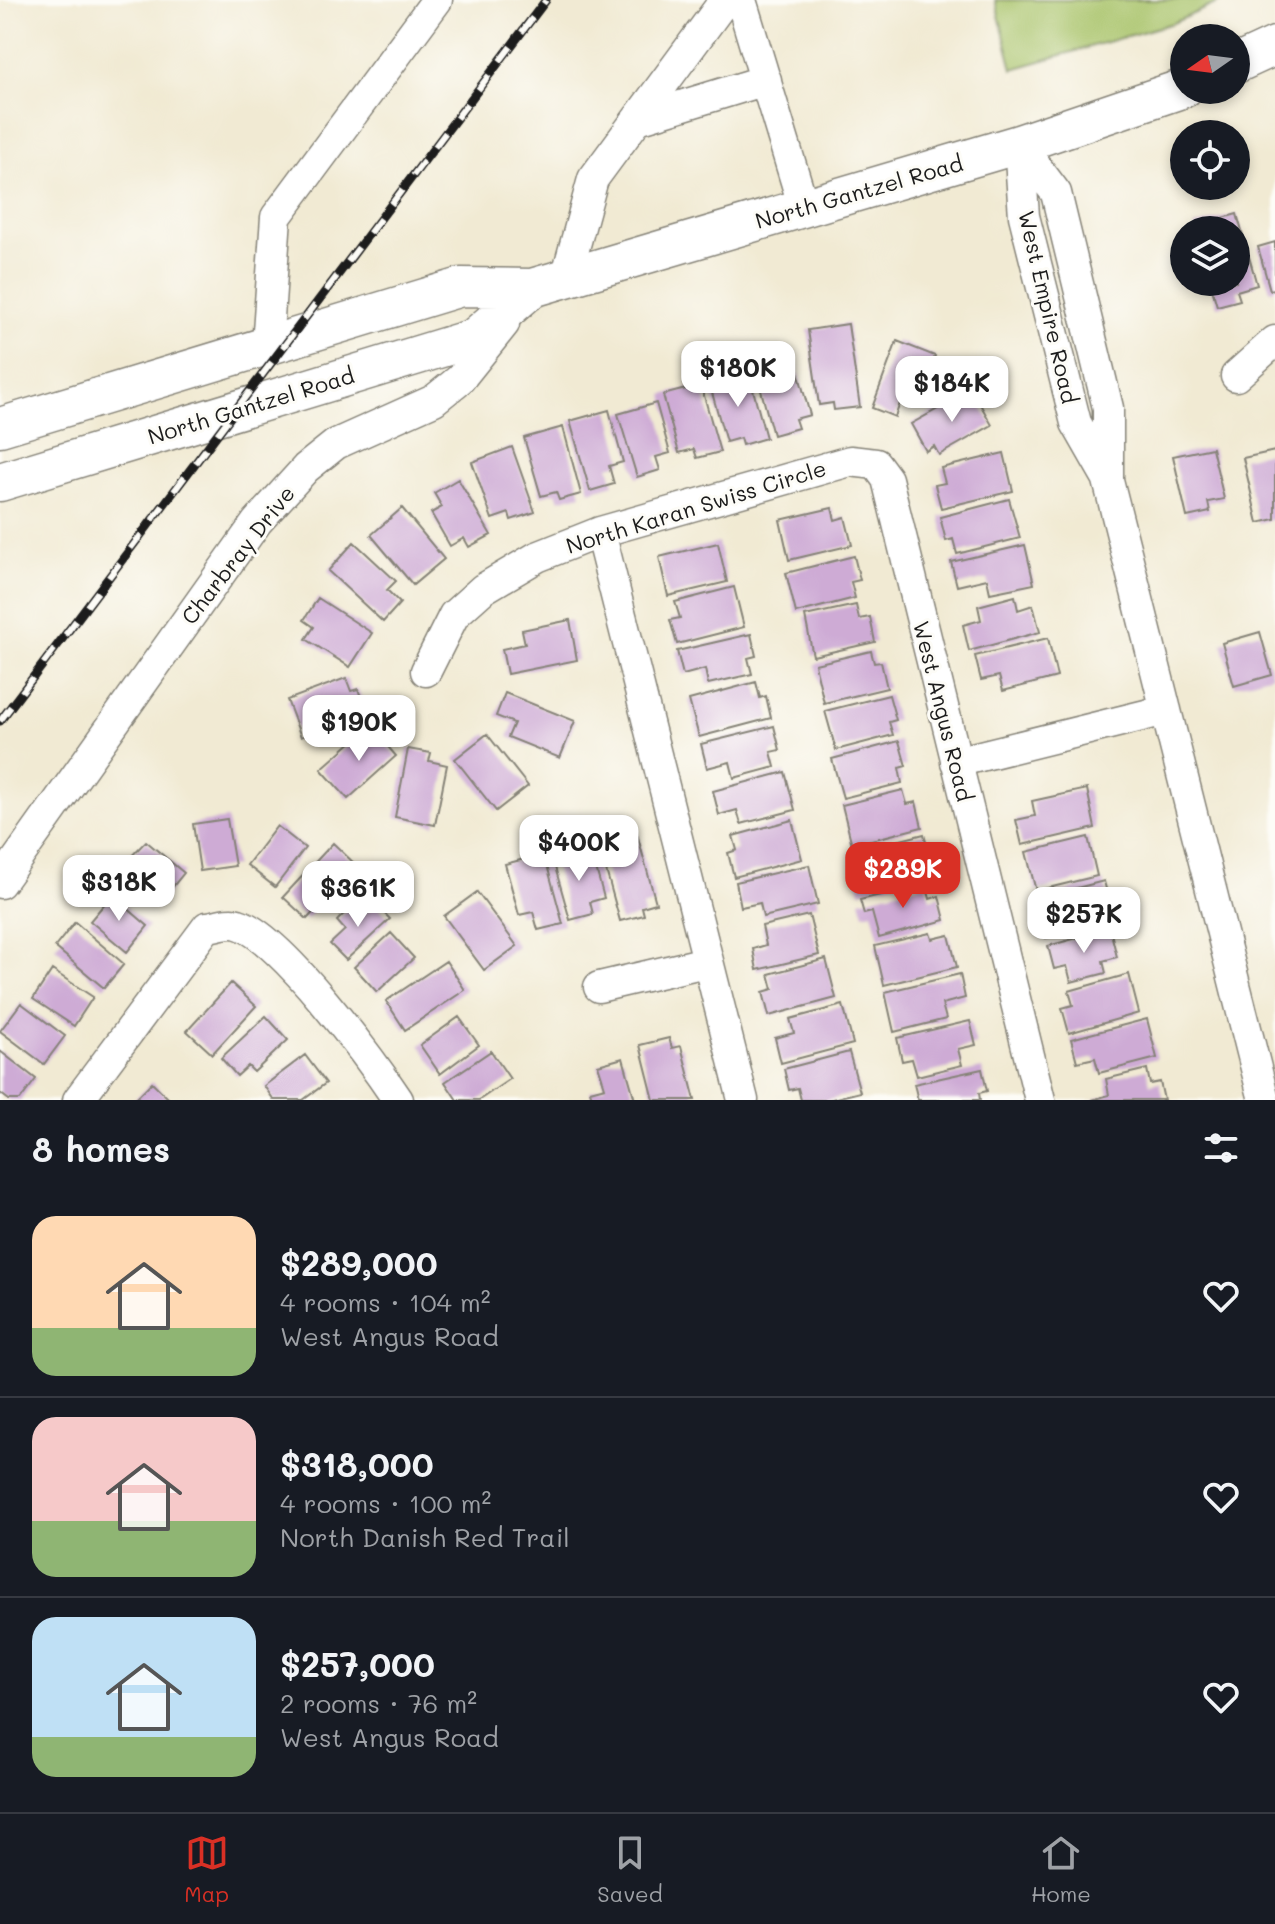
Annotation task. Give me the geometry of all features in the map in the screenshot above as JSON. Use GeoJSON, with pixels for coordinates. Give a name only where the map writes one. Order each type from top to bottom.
{"type":"FeatureCollection","features":[{"type":"Feature","properties":{"kind":"main road"},"geometry":{"type":"LineString","coordinates":[[1250,58],[1275,46]]}},
{"type":"Feature","properties":{"kind":"main road","name":"North Gantzel Road"},"geometry":{"type":"LineString","coordinates":[[0,427],[461,287],[549,283],[1019,144],[1170,93]]}},
{"type":"Feature","properties":{"kind":"main road","name":"North Gantzel Road"},"geometry":{"type":"LineString","coordinates":[[0,482],[474,338],[549,283]]}},
{"type":"Feature","properties":{"kind":"street"},"geometry":{"type":"LineString","coordinates":[[267,346],[276,217],[437,0]]}},
{"type":"Feature","properties":{"kind":"street"},"geometry":{"type":"LineString","coordinates":[[549,283],[593,179],[725,0]]}},
{"type":"Feature","properties":{"kind":"street"},"geometry":{"type":"LineString","coordinates":[[741,0],[804,208]]}},
{"type":"Feature","properties":{"kind":"street"},"geometry":{"type":"LineString","coordinates":[[638,119],[766,80]]}},
{"type":"Feature","properties":{"kind":"street","name":"West Empire Road"},"geometry":{"type":"LineString","coordinates":[[1019,144],[1024,216],[1076,423],[1108,480],[1264,1100]]}},
{"type":"Feature","properties":{"kind":"street","name":"Charbray Drive"},"geometry":{"type":"LineString","coordinates":[[0,883],[257,522],[306,468],[336,444],[434,400],[460,379],[549,283]]}},
{"type":"Feature","properties":{"kind":"street"},"geometry":{"type":"LineString","coordinates":[[1236,376],[1275,341]]}},
{"type":"Feature","properties":{"kind":"street","name":"North Karan Swiss Circle"},"geometry":{"type":"LineString","coordinates":[[426,671],[454,615],[483,589],[537,557],[600,532],[850,461],[876,464]]}},
{"type":"Feature","properties":{"kind":"street","name":"West Angus Road"},"geometry":{"type":"LineString","coordinates":[[876,464],[887,479],[1040,1100]]}},
{"type":"Feature","properties":{"kind":"street"},"geometry":{"type":"LineString","coordinates":[[600,532],[743,1100]]}},
{"type":"Feature","properties":{"kind":"street"},"geometry":{"type":"LineString","coordinates":[[956,762],[1166,710]]}},
{"type":"Feature","properties":{"kind":"street"},"geometry":{"type":"LineString","coordinates":[[78,1100],[207,927],[236,923],[262,939],[294,971],[378,1071],[398,1100]]}},
{"type":"Feature","properties":{"kind":"street"},"geometry":{"type":"LineString","coordinates":[[599,987],[706,962]]}},
{"type":"Feature","properties":{"kind":"green space"},"geometry":{"type":"Polygon","coordinates":[[[995,0],[1224,0],[1173,23],[1013,69],[995,0]]]}},
{"type":"Feature","properties":{"kind":"building"},"geometry":{"type":"Polygon","coordinates":[[[1275,242],[1275,289],[1270,290],[1258,247],[1275,242]]]}},
{"type":"Feature","properties":{"kind":"building"},"geometry":{"type":"Polygon","coordinates":[[[1250,260],[1257,285],[1250,287],[1250,260]]]}},
{"type":"Feature","properties":{"kind":"building"},"geometry":{"type":"Polygon","coordinates":[[[1214,296],[1239,296],[1240,300],[1217,306],[1214,296]]]}},
{"type":"Feature","properties":{"kind":"building"},"geometry":{"type":"Polygon","coordinates":[[[848,324],[860,407],[834,410],[833,403],[819,405],[808,330],[848,324]]]}},
{"type":"Feature","properties":{"kind":"building"},"geometry":{"type":"Polygon","coordinates":[[[897,341],[935,356],[918,401],[903,395],[895,417],[872,408],[897,341]]]}},
{"type":"Feature","properties":{"kind":"building"},"geometry":{"type":"Polygon","coordinates":[[[794,357],[810,415],[795,419],[798,428],[773,435],[755,368],[794,357]]]}},
{"type":"Feature","properties":{"kind":"building"},"geometry":{"type":"Polygon","coordinates":[[[748,371],[766,438],[742,445],[740,438],[726,442],[709,382],[748,371]]]}},
{"type":"Feature","properties":{"kind":"building"},"geometry":{"type":"Polygon","coordinates":[[[701,385],[720,452],[697,458],[694,449],[679,453],[663,395],[701,385]]]}},
{"type":"Feature","properties":{"kind":"building"},"geometry":{"type":"Polygon","coordinates":[[[972,390],[992,425],[939,455],[934,446],[926,451],[911,424],[972,390]]]}},
{"type":"Feature","properties":{"kind":"building"},"geometry":{"type":"Polygon","coordinates":[[[656,403],[670,453],[656,457],[660,470],[637,477],[618,414],[656,403]]]}},
{"type":"Feature","properties":{"kind":"building"},"geometry":{"type":"Polygon","coordinates":[[[609,410],[623,462],[609,466],[614,484],[590,491],[570,421],[609,410]]]}},
{"type":"Feature","properties":{"kind":"building"},"geometry":{"type":"Polygon","coordinates":[[[563,427],[581,494],[559,500],[556,492],[541,496],[524,438],[563,427]]]}},
{"type":"Feature","properties":{"kind":"building"},"geometry":{"type":"Polygon","coordinates":[[[512,447],[535,512],[511,520],[509,513],[492,519],[472,462],[512,447]]]}},
{"type":"Feature","properties":{"kind":"building"},"geometry":{"type":"Polygon","coordinates":[[[1212,448],[1224,499],[1208,502],[1210,512],[1187,517],[1173,456],[1212,448]]]}},
{"type":"Feature","properties":{"kind":"building"},"geometry":{"type":"Polygon","coordinates":[[[1275,451],[1275,519],[1258,523],[1243,458],[1275,451]]]}},
{"type":"Feature","properties":{"kind":"building"},"geometry":{"type":"Polygon","coordinates":[[[1004,453],[1013,491],[941,508],[935,485],[945,483],[941,468],[1004,453]]]}},
{"type":"Feature","properties":{"kind":"building"},"geometry":{"type":"Polygon","coordinates":[[[458,479],[491,535],[469,547],[464,538],[450,546],[431,513],[442,507],[434,493],[458,479]]]}},
{"type":"Feature","properties":{"kind":"building"},"geometry":{"type":"Polygon","coordinates":[[[1009,499],[1020,538],[957,554],[953,539],[946,541],[940,517],[1009,499]]]}},
{"type":"Feature","properties":{"kind":"building"},"geometry":{"type":"Polygon","coordinates":[[[402,508],[444,559],[413,585],[371,535],[402,508]]]}},
{"type":"Feature","properties":{"kind":"building"},"geometry":{"type":"Polygon","coordinates":[[[832,508],[835,520],[845,517],[852,545],[789,560],[780,520],[832,508]]]}},
{"type":"Feature","properties":{"kind":"building"},"geometry":{"type":"Polygon","coordinates":[[[354,542],[396,581],[387,590],[400,603],[383,622],[328,571],[354,542]]]}},
{"type":"Feature","properties":{"kind":"building"},"geometry":{"type":"Polygon","coordinates":[[[718,543],[727,582],[668,596],[659,557],[718,543]]]}},
{"type":"Feature","properties":{"kind":"building"},"geometry":{"type":"Polygon","coordinates":[[[1025,545],[1034,584],[990,593],[987,579],[957,586],[951,562],[1025,545]]]}},
{"type":"Feature","properties":{"kind":"building"},"geometry":{"type":"Polygon","coordinates":[[[854,556],[860,580],[851,582],[855,598],[796,613],[786,573],[854,556]]]}},
{"type":"Feature","properties":{"kind":"building"},"geometry":{"type":"Polygon","coordinates":[[[734,587],[744,627],[677,644],[670,620],[680,618],[675,602],[734,587]]]}},
{"type":"Feature","properties":{"kind":"building"},"geometry":{"type":"Polygon","coordinates":[[[1015,596],[1018,610],[1033,605],[1040,632],[969,651],[963,625],[981,620],[978,606],[1015,596]]]}},
{"type":"Feature","properties":{"kind":"building"},"geometry":{"type":"Polygon","coordinates":[[[318,598],[372,633],[350,667],[306,639],[314,627],[304,620],[318,598]]]}},
{"type":"Feature","properties":{"kind":"building"},"geometry":{"type":"Polygon","coordinates":[[[856,605],[859,619],[870,617],[875,642],[813,656],[805,616],[856,605]]]}},
{"type":"Feature","properties":{"kind":"building"},"geometry":{"type":"Polygon","coordinates":[[[570,620],[577,660],[507,674],[502,649],[525,644],[522,630],[570,620]]]}},
{"type":"Feature","properties":{"kind":"building"},"geometry":{"type":"Polygon","coordinates":[[[1260,632],[1272,675],[1234,686],[1222,643],[1260,632]]]}},
{"type":"Feature","properties":{"kind":"building"},"geometry":{"type":"Polygon","coordinates":[[[751,634],[756,656],[748,658],[752,674],[708,684],[705,669],[683,675],[677,651],[751,634]]]}},
{"type":"Feature","properties":{"kind":"building"},"geometry":{"type":"Polygon","coordinates":[[[1048,638],[1057,677],[1003,691],[999,676],[981,680],[975,656],[1048,638]]]}},
{"type":"Feature","properties":{"kind":"building"},"geometry":{"type":"Polygon","coordinates":[[[871,651],[874,663],[881,662],[887,688],[824,703],[815,664],[871,651]]]}},
{"type":"Feature","properties":{"kind":"building"},"geometry":{"type":"Polygon","coordinates":[[[346,678],[351,691],[358,689],[367,713],[301,737],[287,700],[346,678]]]}},
{"type":"Feature","properties":{"kind":"building"},"geometry":{"type":"Polygon","coordinates":[[[756,682],[760,698],[766,696],[771,718],[699,737],[689,700],[756,682]]]}},
{"type":"Feature","properties":{"kind":"building"},"geometry":{"type":"Polygon","coordinates":[[[505,693],[575,721],[560,758],[508,737],[514,723],[496,716],[505,693]]]}},
{"type":"Feature","properties":{"kind":"building"},"geometry":{"type":"Polygon","coordinates":[[[889,695],[896,720],[889,722],[893,735],[836,750],[825,711],[889,695]]]}},
{"type":"Feature","properties":{"kind":"building"},"geometry":{"type":"Polygon","coordinates":[[[370,726],[396,756],[348,799],[321,769],[370,726]]]}},
{"type":"Feature","properties":{"kind":"building"},"geometry":{"type":"Polygon","coordinates":[[[774,726],[780,750],[771,752],[775,767],[734,778],[730,762],[707,768],[701,744],[774,726]]]}},
{"type":"Feature","properties":{"kind":"building"},"geometry":{"type":"Polygon","coordinates":[[[487,734],[528,786],[496,811],[455,759],[487,734]]]}},
{"type":"Feature","properties":{"kind":"building"},"geometry":{"type":"Polygon","coordinates":[[[899,741],[906,766],[899,768],[902,783],[843,798],[832,759],[899,741]]]}},
{"type":"Feature","properties":{"kind":"building"},"geometry":{"type":"Polygon","coordinates":[[[408,749],[431,753],[429,761],[447,765],[435,825],[395,817],[408,749]]]}},
{"type":"Feature","properties":{"kind":"building"},"geometry":{"type":"Polygon","coordinates":[[[785,772],[795,810],[741,824],[737,810],[719,815],[713,791],[785,772]]]}},
{"type":"Feature","properties":{"kind":"building"},"geometry":{"type":"Polygon","coordinates":[[[1087,789],[1095,828],[1022,845],[1016,820],[1035,816],[1032,801],[1087,789]]]}},
{"type":"Feature","properties":{"kind":"building"},"geometry":{"type":"Polygon","coordinates":[[[903,790],[907,804],[916,802],[922,827],[852,845],[842,805],[903,790]]]}},
{"type":"Feature","properties":{"kind":"building"},"geometry":{"type":"Polygon","coordinates":[[[227,819],[235,866],[200,871],[193,824],[227,819]]]}},
{"type":"Feature","properties":{"kind":"building"},"geometry":{"type":"Polygon","coordinates":[[[792,820],[802,859],[734,877],[728,853],[737,850],[733,836],[792,820]]]}},
{"type":"Feature","properties":{"kind":"building"},"geometry":{"type":"Polygon","coordinates":[[[277,826],[305,848],[275,887],[247,865],[277,826]]]}},
{"type":"Feature","properties":{"kind":"building"},"geometry":{"type":"Polygon","coordinates":[[[636,830],[656,903],[642,907],[644,915],[620,921],[598,841],[636,830]]]}},
{"type":"Feature","properties":{"kind":"building"},"geometry":{"type":"Polygon","coordinates":[[[924,834],[930,858],[908,863],[912,878],[860,891],[850,853],[924,834]]]}},
{"type":"Feature","properties":{"kind":"building"},"geometry":{"type":"Polygon","coordinates":[[[1088,837],[1097,876],[1036,891],[1026,852],[1088,837]]]}},
{"type":"Feature","properties":{"kind":"building"},"geometry":{"type":"Polygon","coordinates":[[[146,841],[184,873],[162,900],[122,866],[146,841]]]}},
{"type":"Feature","properties":{"kind":"building"},"geometry":{"type":"Polygon","coordinates":[[[333,843],[357,866],[307,919],[283,897],[333,843]]]}},
{"type":"Feature","properties":{"kind":"building"},"geometry":{"type":"Polygon","coordinates":[[[591,850],[604,898],[590,902],[593,914],[570,920],[553,860],[591,850]]]}},
{"type":"Feature","properties":{"kind":"building"},"geometry":{"type":"Polygon","coordinates":[[[544,854],[563,924],[538,930],[533,912],[519,915],[505,864],[544,854]]]}},
{"type":"Feature","properties":{"kind":"building"},"geometry":{"type":"Polygon","coordinates":[[[809,865],[818,904],[763,917],[760,903],[741,907],[736,882],[809,865]]]}},
{"type":"Feature","properties":{"kind":"building"},"geometry":{"type":"Polygon","coordinates":[[[1104,881],[1114,921],[1046,938],[1040,915],[1050,912],[1046,896],[1104,881]]]}},
{"type":"Feature","properties":{"kind":"building"},"geometry":{"type":"Polygon","coordinates":[[[926,884],[930,899],[939,896],[945,920],[879,938],[872,912],[864,914],[860,900],[926,884]]]}},
{"type":"Feature","properties":{"kind":"building"},"geometry":{"type":"Polygon","coordinates":[[[477,892],[517,946],[484,970],[444,916],[477,892]]]}},
{"type":"Feature","properties":{"kind":"building"},"geometry":{"type":"Polygon","coordinates":[[[112,895],[148,926],[127,952],[90,921],[112,895]]]}},
{"type":"Feature","properties":{"kind":"building"},"geometry":{"type":"Polygon","coordinates":[[[354,903],[364,914],[375,904],[390,919],[346,960],[330,944],[345,930],[337,921],[354,903]]]}},
{"type":"Feature","properties":{"kind":"building"},"geometry":{"type":"Polygon","coordinates":[[[809,915],[819,955],[757,970],[753,949],[766,945],[762,926],[809,915]]]}},
{"type":"Feature","properties":{"kind":"building"},"geometry":{"type":"Polygon","coordinates":[[[75,922],[124,964],[104,988],[55,947],[75,922]]]}},
{"type":"Feature","properties":{"kind":"building"},"geometry":{"type":"Polygon","coordinates":[[[1110,929],[1117,957],[1103,961],[1106,973],[1071,982],[1067,966],[1054,969],[1048,946],[1110,929]]]}},
{"type":"Feature","properties":{"kind":"building"},"geometry":{"type":"Polygon","coordinates":[[[391,933],[414,958],[377,992],[354,967],[391,933]]]}},
{"type":"Feature","properties":{"kind":"building"},"geometry":{"type":"Polygon","coordinates":[[[930,933],[932,939],[949,935],[957,967],[884,985],[875,946],[930,933]]]}},
{"type":"Feature","properties":{"kind":"building"},"geometry":{"type":"Polygon","coordinates":[[[826,959],[836,998],[769,1016],[763,992],[773,989],[769,974],[826,959]]]}},
{"type":"Feature","properties":{"kind":"building"},"geometry":{"type":"Polygon","coordinates":[[[446,961],[465,990],[405,1030],[386,1001],[446,961]]]}},
{"type":"Feature","properties":{"kind":"building"},"geometry":{"type":"Polygon","coordinates":[[[52,970],[93,997],[74,1026],[33,999],[52,970]]]}},
{"type":"Feature","properties":{"kind":"building"},"geometry":{"type":"Polygon","coordinates":[[[960,974],[965,998],[942,1004],[946,1019],[894,1032],[885,992],[960,974]]]}},
{"type":"Feature","properties":{"kind":"building"},"geometry":{"type":"Polygon","coordinates":[[[1129,974],[1139,1013],[1069,1033],[1062,1008],[1073,1005],[1069,991],[1129,974]]]}},
{"type":"Feature","properties":{"kind":"building"},"geometry":{"type":"Polygon","coordinates":[[[231,983],[256,1006],[212,1054],[187,1031],[231,983]]]}},
{"type":"Feature","properties":{"kind":"building"},"geometry":{"type":"Polygon","coordinates":[[[21,1003],[65,1036],[44,1064],[0,1031],[21,1003]]]}},
{"type":"Feature","properties":{"kind":"building"},"geometry":{"type":"Polygon","coordinates":[[[843,1005],[853,1044],[781,1063],[775,1038],[794,1033],[790,1019],[843,1005]]]}},
{"type":"Feature","properties":{"kind":"building"},"geometry":{"type":"Polygon","coordinates":[[[266,1016],[288,1040],[254,1072],[248,1066],[237,1076],[221,1058],[266,1016]]]}},
{"type":"Feature","properties":{"kind":"building"},"geometry":{"type":"Polygon","coordinates":[[[459,1017],[479,1045],[440,1074],[420,1045],[459,1017]]]}},
{"type":"Feature","properties":{"kind":"building"},"geometry":{"type":"Polygon","coordinates":[[[1147,1019],[1157,1058],[1099,1073],[1095,1058],[1077,1062],[1071,1039],[1147,1019]]]}},
{"type":"Feature","properties":{"kind":"building"},"geometry":{"type":"Polygon","coordinates":[[[970,1021],[976,1045],[958,1049],[962,1065],[917,1076],[912,1059],[902,1061],[897,1038],[970,1021]]]}},
{"type":"Feature","properties":{"kind":"building"},"geometry":{"type":"Polygon","coordinates":[[[669,1038],[672,1048],[681,1046],[695,1100],[654,1100],[640,1045],[669,1038]]]}},
{"type":"Feature","properties":{"kind":"building"},"geometry":{"type":"Polygon","coordinates":[[[0,1051],[36,1079],[20,1100],[9,1100],[0,1093],[0,1051]]]}},
{"type":"Feature","properties":{"kind":"building"},"geometry":{"type":"Polygon","coordinates":[[[491,1051],[510,1079],[479,1100],[457,1100],[445,1082],[491,1051]]]}},
{"type":"Feature","properties":{"kind":"building"},"geometry":{"type":"Polygon","coordinates":[[[849,1052],[860,1092],[828,1100],[801,1100],[798,1088],[789,1090],[784,1069],[849,1052]]]}},
{"type":"Feature","properties":{"kind":"building"},"geometry":{"type":"Polygon","coordinates":[[[305,1055],[326,1083],[303,1100],[274,1100],[264,1086],[305,1055]]]}},
{"type":"Feature","properties":{"kind":"building"},"geometry":{"type":"Polygon","coordinates":[[[623,1058],[635,1100],[593,1100],[590,1091],[605,1087],[598,1065],[623,1058]]]}},
{"type":"Feature","properties":{"kind":"building"},"geometry":{"type":"Polygon","coordinates":[[[982,1069],[987,1091],[979,1093],[980,1100],[918,1100],[914,1084],[982,1069]]]}},
{"type":"Feature","properties":{"kind":"building"},"geometry":{"type":"Polygon","coordinates":[[[1147,1069],[1150,1084],[1160,1082],[1164,1100],[1092,1100],[1109,1095],[1106,1079],[1147,1069]]]}},
{"type":"Feature","properties":{"kind":"building"},"geometry":{"type":"Polygon","coordinates":[[[152,1082],[170,1100],[134,1100],[152,1082]]]}},
{"type":"Feature","properties":{"kind":"railway"},"geometry":{"type":"LineString","coordinates":[[0,721],[546,0]]}}]}
